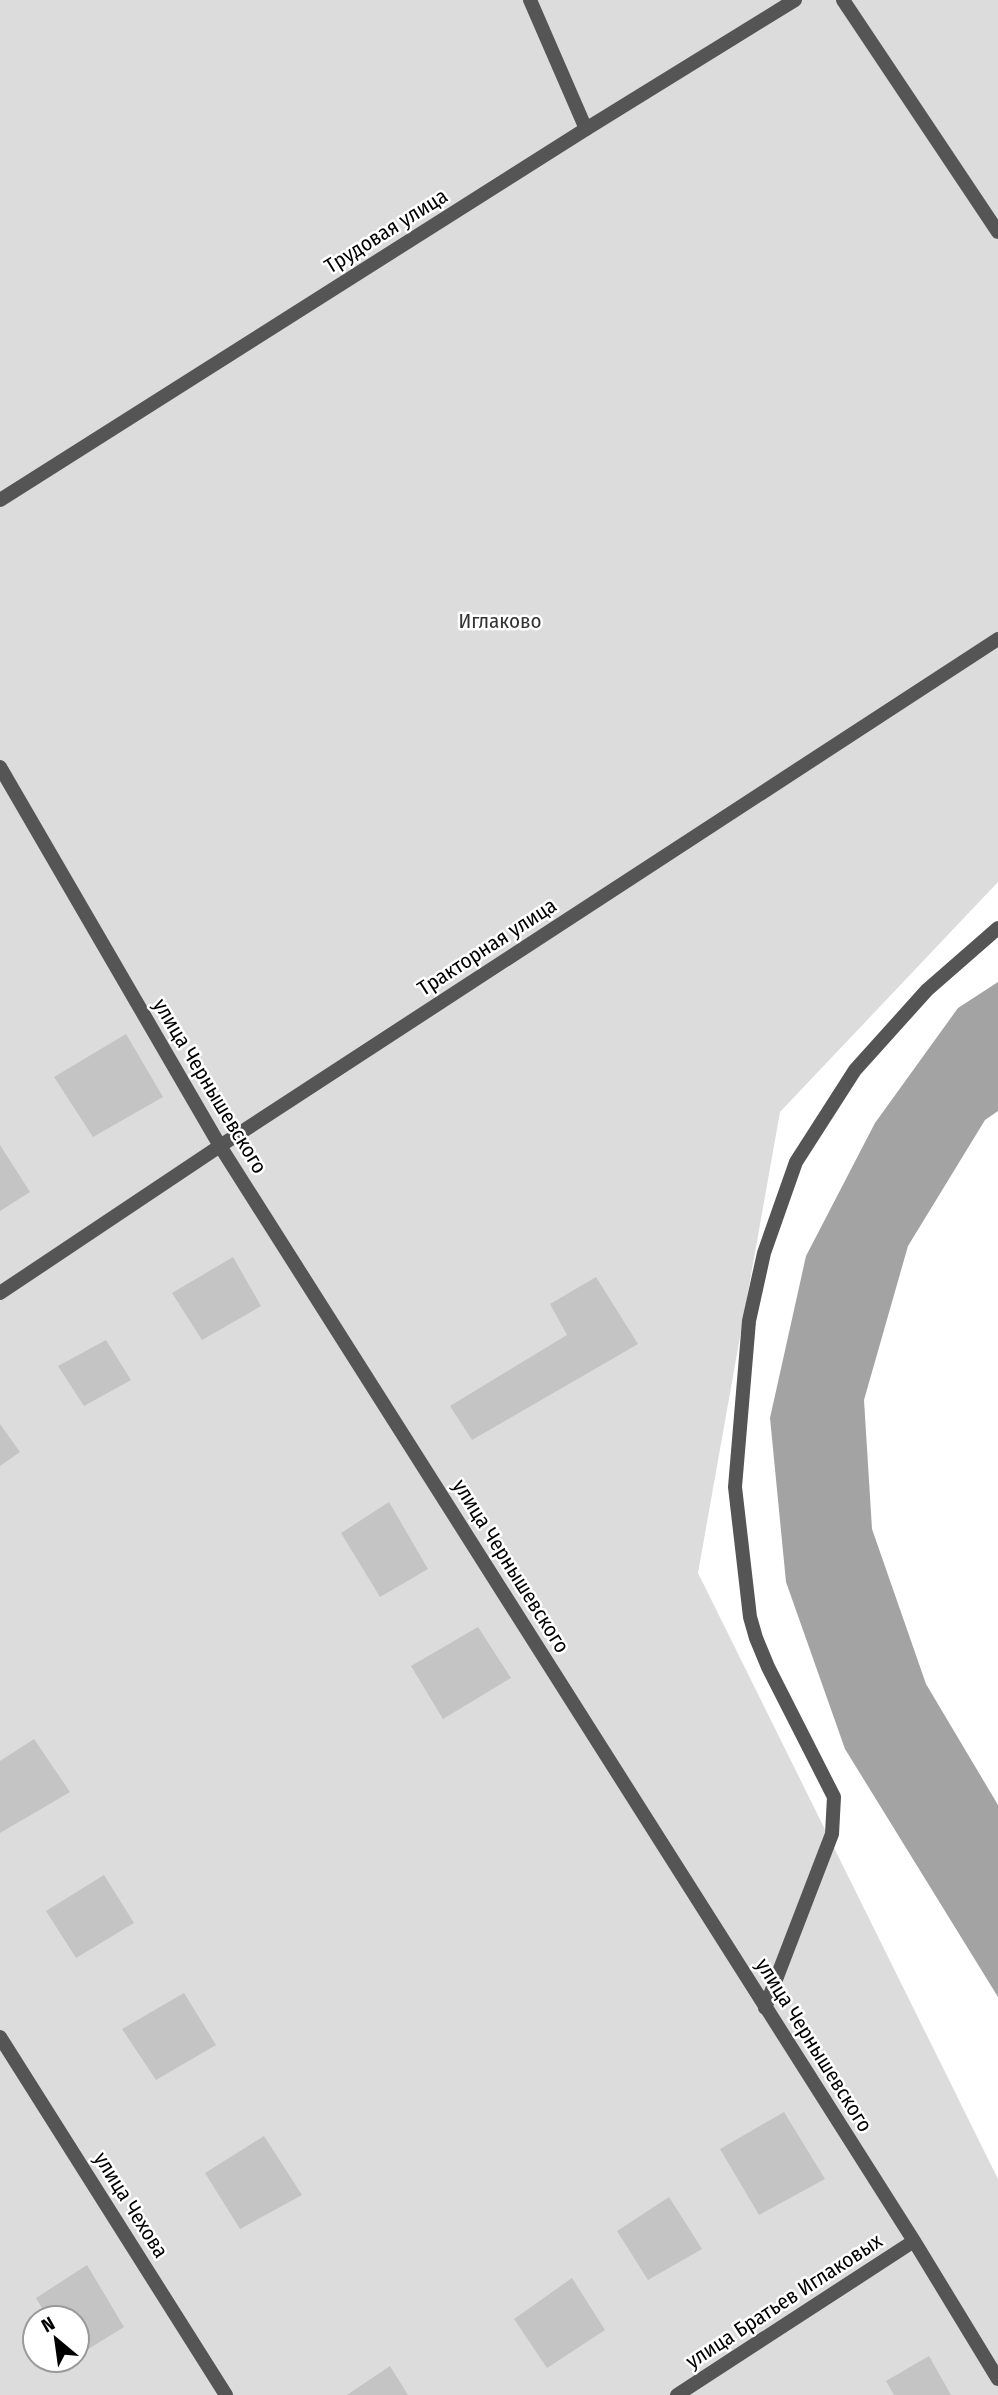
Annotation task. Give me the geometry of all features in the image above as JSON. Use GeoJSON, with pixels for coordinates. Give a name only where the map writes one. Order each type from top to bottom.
{"type":"FeatureCollection","features":[{"type":"Feature","properties":{"kind":"street"},"geometry":{"type":"LineString","coordinates":[[530,0],[586,129]]}},
{"type":"Feature","properties":{"kind":"street","name":"Трудовая улица"},"geometry":{"type":"LineString","coordinates":[[0,500],[795,0]]}},
{"type":"Feature","properties":{"kind":"street"},"geometry":{"type":"LineString","coordinates":[[843,0],[998,232]]}},
{"type":"Feature","properties":{"kind":"street","name":"Тракторная улица"},"geometry":{"type":"LineString","coordinates":[[0,1293],[220,1146],[998,639]]}},
{"type":"Feature","properties":{"kind":"street","name":"улица Чернышевского"},"geometry":{"type":"LineString","coordinates":[[0,767],[220,1146],[914,2241],[998,2379]]}},
{"type":"Feature","properties":{"kind":"street"},"geometry":{"type":"LineString","coordinates":[[765,2008],[832,1834],[834,1797],[768,1667],[755,1638],[750,1617],[735,1487],[749,1321],[764,1253],[796,1162],[855,1070],[927,990],[998,928]]}},
{"type":"Feature","properties":{"kind":"street","name":"улица Чехова"},"geometry":{"type":"LineString","coordinates":[[0,2037],[226,2395]]}},
{"type":"Feature","properties":{"kind":"street"},"geometry":{"type":"LineString","coordinates":[[0,2068],[14,2059]]}},
{"type":"Feature","properties":{"kind":"street","name":"улица Братьев Иглаковых"},"geometry":{"type":"LineString","coordinates":[[677,2395],[914,2241]]}},
{"type":"Feature","properties":{"kind":"green space","name":"Иглаково"},"geometry":{"type":"Polygon","coordinates":[[[0,0],[998,0],[998,882],[780,1112],[698,1573],[998,2179],[998,2395],[0,2395],[0,0]]]}},
{"type":"Feature","properties":{"kind":"shaded area"},"geometry":{"type":"Polygon","coordinates":[[[998,982],[998,1111],[985,1120],[908,1246],[864,1400],[872,1529],[926,1684],[998,1805],[998,1997],[845,1749],[786,1582],[770,1418],[806,1256],[875,1123],[958,1008],[998,982]]]}},
{"type":"Feature","properties":{"kind":"building"},"geometry":{"type":"Polygon","coordinates":[[[126,1034],[163,1097],[93,1137],[54,1077],[126,1034]]]}},
{"type":"Feature","properties":{"kind":"building"},"geometry":{"type":"Polygon","coordinates":[[[0,1145],[30,1192],[0,1211],[0,1145]]]}},
{"type":"Feature","properties":{"kind":"building"},"geometry":{"type":"Polygon","coordinates":[[[233,1257],[261,1306],[202,1340],[172,1293],[233,1257]]]}},
{"type":"Feature","properties":{"kind":"building"},"geometry":{"type":"Polygon","coordinates":[[[596,1277],[638,1344],[472,1440],[450,1406],[567,1335],[550,1304],[596,1277]]]}},
{"type":"Feature","properties":{"kind":"building"},"geometry":{"type":"Polygon","coordinates":[[[106,1340],[131,1380],[84,1406],[58,1366],[106,1340]]]}},
{"type":"Feature","properties":{"kind":"building"},"geometry":{"type":"Polygon","coordinates":[[[0,1424],[20,1452],[0,1466],[0,1424]]]}},
{"type":"Feature","properties":{"kind":"building"},"geometry":{"type":"Polygon","coordinates":[[[389,1502],[428,1569],[380,1597],[341,1533],[389,1502]]]}},
{"type":"Feature","properties":{"kind":"building"},"geometry":{"type":"Polygon","coordinates":[[[478,1627],[511,1678],[443,1719],[411,1666],[478,1627]]]}},
{"type":"Feature","properties":{"kind":"building"},"geometry":{"type":"Polygon","coordinates":[[[34,1739],[70,1792],[0,1833],[0,1761],[34,1739]]]}},
{"type":"Feature","properties":{"kind":"building"},"geometry":{"type":"Polygon","coordinates":[[[104,1875],[134,1923],[76,1958],[46,1911],[104,1875]]]}},
{"type":"Feature","properties":{"kind":"building"},"geometry":{"type":"Polygon","coordinates":[[[184,1993],[216,2045],[156,2080],[122,2029],[184,1993]]]}},
{"type":"Feature","properties":{"kind":"building"},"geometry":{"type":"Polygon","coordinates":[[[784,2112],[825,2179],[759,2215],[720,2149],[784,2112]]]}},
{"type":"Feature","properties":{"kind":"building"},"geometry":{"type":"Polygon","coordinates":[[[264,2136],[302,2195],[240,2229],[205,2173],[264,2136]]]}},
{"type":"Feature","properties":{"kind":"building"},"geometry":{"type":"Polygon","coordinates":[[[669,2197],[702,2249],[648,2280],[617,2231],[669,2197]]]}},
{"type":"Feature","properties":{"kind":"building"},"geometry":{"type":"Polygon","coordinates":[[[87,2265],[124,2327],[91,2347],[91,2304],[40,2304],[36,2298],[87,2265]]]}},
{"type":"Feature","properties":{"kind":"building"},"geometry":{"type":"Polygon","coordinates":[[[572,2278],[605,2330],[547,2368],[514,2319],[572,2278]]]}},
{"type":"Feature","properties":{"kind":"building"},"geometry":{"type":"Polygon","coordinates":[[[929,2356],[951,2395],[894,2395],[886,2381],[929,2356]]]}},
{"type":"Feature","properties":{"kind":"building"},"geometry":{"type":"Polygon","coordinates":[[[390,2366],[408,2395],[347,2395],[390,2366]]]}}]}
